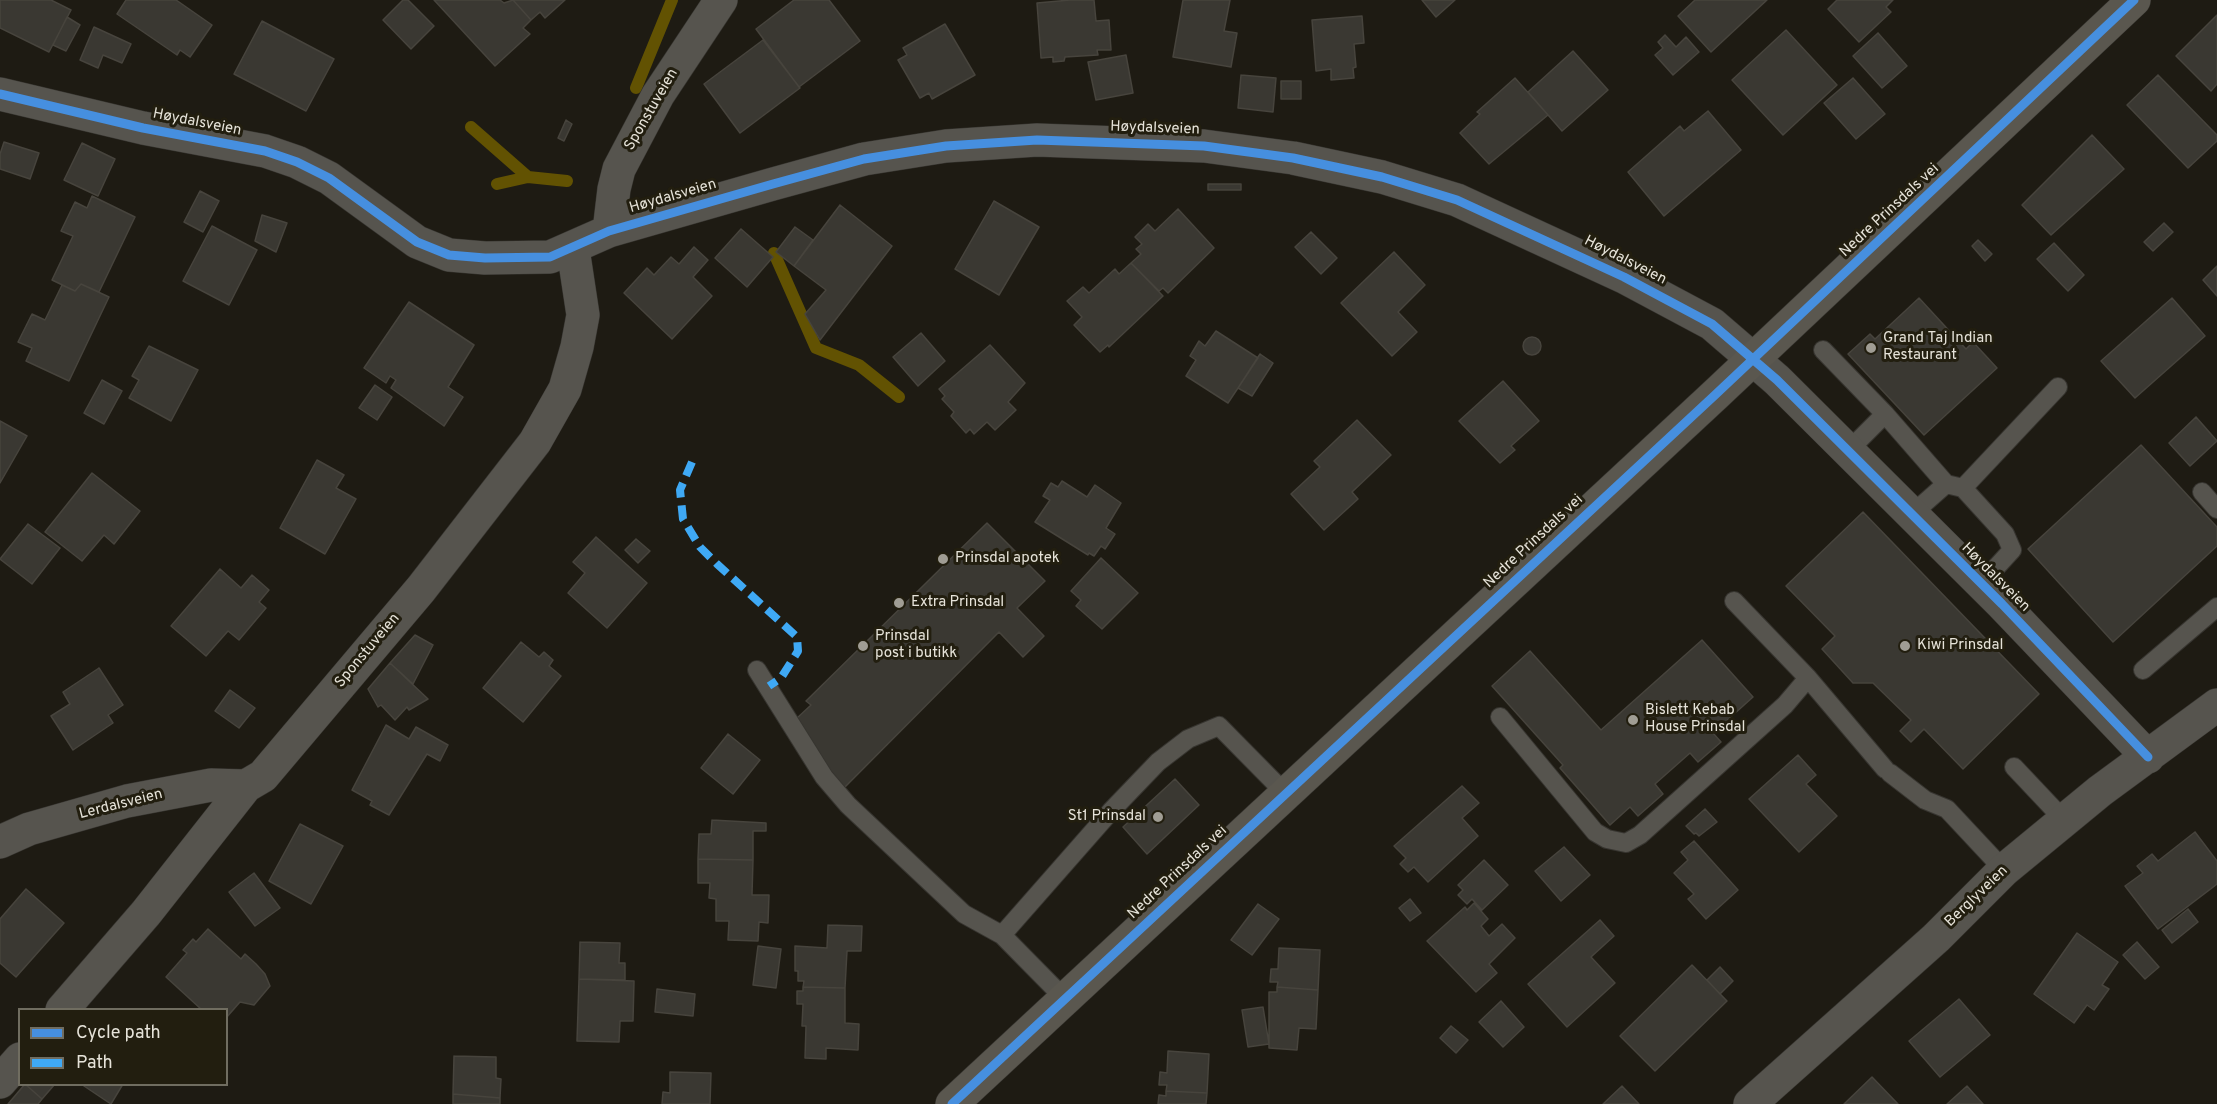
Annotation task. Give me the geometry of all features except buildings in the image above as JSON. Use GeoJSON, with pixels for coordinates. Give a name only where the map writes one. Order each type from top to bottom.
{"type":"FeatureCollection","features":[{"type":"Feature","properties":{"kind":"main road","name":"Nedre Prinsdals vei"},"geometry":{"type":"LineString","coordinates":[[952,1104],[1754,359],[2134,0]]}},
{"type":"Feature","properties":{"kind":"street","name":"Sponstuveien"},"geometry":{"type":"LineString","coordinates":[[609,231],[619,169],[658,95],[721,0]]}},
{"type":"Feature","properties":{"kind":"street","name":"Høydalsveien"},"geometry":{"type":"LineString","coordinates":[[0,94],[143,128],[266,151],[297,162],[329,178],[417,242],[449,255],[550,257],[573,249],[609,231],[864,159],[946,146],[1037,140],[1204,146],[1293,158],[1382,177],[1457,200],[1640,285],[1712,324],[1754,359],[1912,514],[1980,585],[2002,604],[2148,757]]}},
{"type":"Feature","properties":{"kind":"street","name":"Sponstuveien"},"geometry":{"type":"LineString","coordinates":[[64,1008],[146,913],[246,786],[263,776],[421,589],[535,442],[552,414],[573,367],[582,315],[573,249]]}},
{"type":"Feature","properties":{"kind":"street","name":"Berglyveien"},"geometry":{"type":"LineString","coordinates":[[1750,1104],[1936,938],[2004,870],[2064,820],[2217,705]]}},
{"type":"Feature","properties":{"kind":"street","name":"Lerdalsveien"},"geometry":{"type":"LineString","coordinates":[[0,843],[29,829],[127,801],[211,785],[246,786]]}},
{"type":"Feature","properties":{"kind":"street"},"geometry":{"type":"LineString","coordinates":[[0,1082],[18,1061]]}},
{"type":"Feature","properties":{"kind":"lane"},"geometry":{"type":"LineString","coordinates":[[1823,350],[2005,534],[2012,550],[1980,585]]}},
{"type":"Feature","properties":{"kind":"lane"},"geometry":{"type":"LineString","coordinates":[[1912,514],[1955,486],[2058,387]]}},
{"type":"Feature","properties":{"kind":"lane"},"geometry":{"type":"LineString","coordinates":[[1848,451],[1885,414]]}},
{"type":"Feature","properties":{"kind":"lane"},"geometry":{"type":"LineString","coordinates":[[2202,492],[2217,509]]}},
{"type":"Feature","properties":{"kind":"lane"},"geometry":{"type":"LineString","coordinates":[[1734,601],[1808,678],[1888,771],[1925,800],[1947,809],[2004,870]]}},
{"type":"Feature","properties":{"kind":"lane"},"geometry":{"type":"LineString","coordinates":[[2143,670],[2217,607]]}},
{"type":"Feature","properties":{"kind":"lane"},"geometry":{"type":"LineString","coordinates":[[757,670],[835,790],[964,914],[1002,935],[1065,999]]}},
{"type":"Feature","properties":{"kind":"lane"},"geometry":{"type":"LineString","coordinates":[[1500,717],[1595,832],[1607,839],[1626,843],[1640,835],[1768,720],[1808,678]]}},
{"type":"Feature","properties":{"kind":"lane"},"geometry":{"type":"LineString","coordinates":[[1002,935],[1111,811],[1158,762],[1188,739],[1219,726],[1285,793]]}},
{"type":"Feature","properties":{"kind":"lane"},"geometry":{"type":"LineString","coordinates":[[2014,767],[2064,820]]}},
{"type":"Feature","properties":{"kind":"waterway"},"geometry":{"type":"LineString","coordinates":[[636,88],[672,0]]}},
{"type":"Feature","properties":{"kind":"waterway"},"geometry":{"type":"LineString","coordinates":[[471,127],[528,177],[567,181]]}},
{"type":"Feature","properties":{"kind":"waterway"},"geometry":{"type":"LineString","coordinates":[[497,184],[528,177]]}},
{"type":"Feature","properties":{"kind":"waterway"},"geometry":{"type":"LineString","coordinates":[[774,253],[816,348],[859,365],[899,397]]}},
{"type":"Feature","properties":{"kind":"marked path"},"geometry":{"type":"LineString","coordinates":[[692,462],[680,490],[683,519],[700,547],[797,637],[798,651],[781,678],[769,686]]}},
{"type":"Feature","properties":{"kind":"cycle path"},"geometry":{"type":"LineString","coordinates":[[952,1104],[1715,395],[2134,0]]}},
{"type":"Feature","properties":{"kind":"cycle path"},"geometry":{"type":"LineString","coordinates":[[0,94],[143,128],[265,151],[297,162],[329,178],[417,242],[449,255],[485,258],[550,257],[609,231],[864,159],[946,146],[1037,140],[1204,146],[1293,158],[1382,177],[1457,200],[1624,277],[1712,324],[1777,380],[2002,604],[2148,757]]}},
{"type":"Feature","properties":{"kind":"place","name":"Grand Taj Indian Restaurant"},"geometry":{"type":"Point","coordinates":[1871,348]}},
{"type":"Feature","properties":{"kind":"place","name":"Prinsdal apotek"},"geometry":{"type":"Point","coordinates":[943,559]}},
{"type":"Feature","properties":{"kind":"place","name":"Extra Prinsdal"},"geometry":{"type":"Point","coordinates":[899,603]}},
{"type":"Feature","properties":{"kind":"place","name":"Prinsdal post i butikk"},"geometry":{"type":"Point","coordinates":[863,646]}},
{"type":"Feature","properties":{"kind":"place","name":"Kiwi Prinsdal"},"geometry":{"type":"Point","coordinates":[1905,646]}},
{"type":"Feature","properties":{"kind":"place","name":"Bislett Kebab House Prinsdal"},"geometry":{"type":"Point","coordinates":[1633,720]}},
{"type":"Feature","properties":{"kind":"place","name":"St1 Prinsdal"},"geometry":{"type":"Point","coordinates":[1158,817]}}]}
